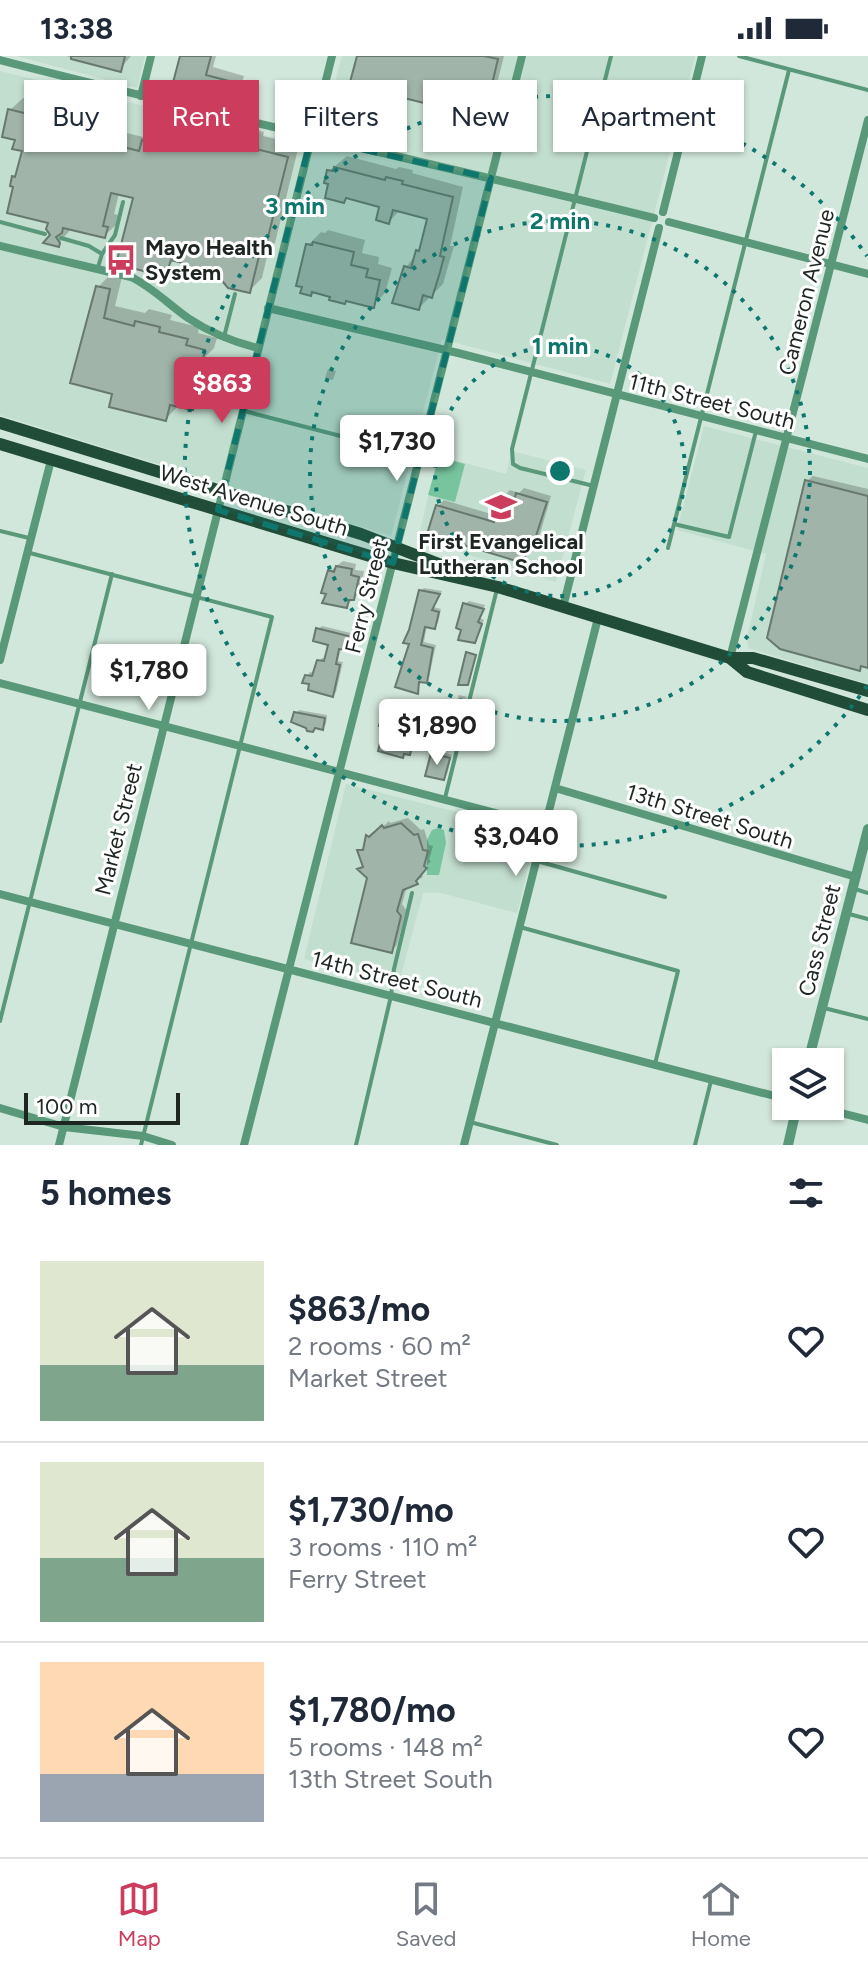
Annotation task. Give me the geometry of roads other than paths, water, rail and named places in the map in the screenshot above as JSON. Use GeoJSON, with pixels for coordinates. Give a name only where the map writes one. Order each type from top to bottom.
{"type":"FeatureCollection","features":[{"type":"Feature","properties":{"kind":"main road","name":"West Avenue South"},"geometry":{"type":"LineString","coordinates":[[0,423],[223,490],[397,547],[498,587]]}},
{"type":"Feature","properties":{"kind":"main road","name":"West Avenue South"},"geometry":{"type":"LineString","coordinates":[[0,444],[393,563],[498,587],[730,658],[753,658],[868,691]]}},
{"type":"Feature","properties":{"kind":"main road","name":"West Avenue South"},"geometry":{"type":"LineString","coordinates":[[730,658],[747,672],[868,710]]}},
{"type":"Feature","properties":{"kind":"street"},"geometry":{"type":"LineString","coordinates":[[141,96],[151,56]]}},
{"type":"Feature","properties":{"kind":"street","name":"Market Street"},"geometry":{"type":"LineString","coordinates":[[326,80],[332,56]]}},
{"type":"Feature","properties":{"kind":"street","name":"Ferry Street"},"geometry":{"type":"LineString","coordinates":[[244,1145],[522,56]]}},
{"type":"Feature","properties":{"kind":"street"},"geometry":{"type":"LineString","coordinates":[[663,212],[702,56]]}},
{"type":"Feature","properties":{"kind":"street"},"geometry":{"type":"LineString","coordinates":[[0,60],[275,129]]}},
{"type":"Feature","properties":{"kind":"street","name":"Cameron Avenue"},"geometry":{"type":"LineString","coordinates":[[730,658],[868,120]]}},
{"type":"Feature","properties":{"kind":"street","name":"Market Street"},"geometry":{"type":"LineString","coordinates":[[59,1145],[307,152]]}},
{"type":"Feature","properties":{"kind":"street"},"geometry":{"type":"LineString","coordinates":[[374,152],[654,218],[659,228],[563,607]]}},
{"type":"Feature","properties":{"kind":"street"},"geometry":{"type":"LineString","coordinates":[[654,218],[657,213],[663,212],[669,216],[665,227],[659,228]]}},
{"type":"Feature","properties":{"kind":"street"},"geometry":{"type":"LineString","coordinates":[[669,222],[868,274]]}},
{"type":"Feature","properties":{"kind":"street"},"geometry":{"type":"LineString","coordinates":[[0,246],[131,277],[147,285],[187,317],[224,337],[258,348]]}},
{"type":"Feature","properties":{"kind":"street","name":"11th Street South"},"geometry":{"type":"LineString","coordinates":[[268,308],[868,459]]}},
{"type":"Feature","properties":{"kind":"street"},"geometry":{"type":"LineString","coordinates":[[0,660],[51,460]]}},
{"type":"Feature","properties":{"kind":"street"},"geometry":{"type":"LineString","coordinates":[[464,1145],[598,618]]}},
{"type":"Feature","properties":{"kind":"street"},"geometry":{"type":"LineString","coordinates":[[0,683],[545,826]]}},
{"type":"Feature","properties":{"kind":"street","name":"13th Street South"},"geometry":{"type":"LineString","coordinates":[[555,788],[854,883]]}},
{"type":"Feature","properties":{"kind":"street","name":"Cass Street"},"geometry":{"type":"LineString","coordinates":[[812,1048],[854,883],[864,862],[867,833]]}},
{"type":"Feature","properties":{"kind":"street","name":"14th Street South"},"geometry":{"type":"LineString","coordinates":[[0,894],[772,1095]]}},
{"type":"Feature","properties":{"kind":"street"},"geometry":{"type":"LineString","coordinates":[[0,1108],[64,1127],[172,1145]]}},
{"type":"Feature","properties":{"kind":"street"},"geometry":{"type":"LineString","coordinates":[[844,1114],[868,1120]]}},
{"type":"Feature","properties":{"kind":"street"},"geometry":{"type":"LineString","coordinates":[[788,1145],[794,1120]]}},
{"type":"Feature","properties":{"kind":"lane"},"geometry":{"type":"LineString","coordinates":[[594,486],[520,468],[513,464],[512,449],[611,56]]}},
{"type":"Feature","properties":{"kind":"lane"},"geometry":{"type":"LineString","coordinates":[[739,56],[868,90]]}},
{"type":"Feature","properties":{"kind":"lane"},"geometry":{"type":"LineString","coordinates":[[668,548],[789,70]]}},
{"type":"Feature","properties":{"kind":"lane"},"geometry":{"type":"LineString","coordinates":[[97,269],[102,254],[115,235],[123,202]]}},
{"type":"Feature","properties":{"kind":"lane"},"geometry":{"type":"LineString","coordinates":[[0,222],[45,234]]}},
{"type":"Feature","properties":{"kind":"lane"},"geometry":{"type":"LineString","coordinates":[[61,238],[89,246],[102,254]]}},
{"type":"Feature","properties":{"kind":"lane"},"geometry":{"type":"LineString","coordinates":[[224,337],[235,294]]}},
{"type":"Feature","properties":{"kind":"lane"},"geometry":{"type":"LineString","coordinates":[[242,410],[420,456]]}},
{"type":"Feature","properties":{"kind":"lane"},"geometry":{"type":"LineString","coordinates":[[674,524],[729,537],[756,430]]}},
{"type":"Feature","properties":{"kind":"lane"},"geometry":{"type":"LineString","coordinates":[[0,531],[31,539]]}},
{"type":"Feature","properties":{"kind":"lane"},"geometry":{"type":"LineString","coordinates":[[27,552],[272,617],[142,1141]]}},
{"type":"Feature","properties":{"kind":"lane"},"geometry":{"type":"LineString","coordinates":[[0,1021],[112,574]]}},
{"type":"Feature","properties":{"kind":"lane"},"geometry":{"type":"LineString","coordinates":[[445,800],[498,587]]}},
{"type":"Feature","properties":{"kind":"lane"},"geometry":{"type":"LineString","coordinates":[[537,861],[665,897]]}},
{"type":"Feature","properties":{"kind":"lane"},"geometry":{"type":"LineString","coordinates":[[854,883],[868,893]]}},
{"type":"Feature","properties":{"kind":"lane"},"geometry":{"type":"LineString","coordinates":[[356,1145],[412,893]]}},
{"type":"Feature","properties":{"kind":"lane"},"geometry":{"type":"LineString","coordinates":[[846,913],[868,919]]}},
{"type":"Feature","properties":{"kind":"lane"},"geometry":{"type":"LineString","coordinates":[[520,927],[678,971],[655,1064]]}},
{"type":"Feature","properties":{"kind":"lane"},"geometry":{"type":"LineString","coordinates":[[822,1007],[868,1019]]}},
{"type":"Feature","properties":{"kind":"lane"},"geometry":{"type":"LineString","coordinates":[[695,1145],[711,1079]]}},
{"type":"Feature","properties":{"kind":"lane"},"geometry":{"type":"LineString","coordinates":[[470,1122],[557,1145]]}},
{"type":"Feature","properties":{"kind":"place","name":"Mayo Health System"},"geometry":{"type":"Point","coordinates":[121,260]}},
{"type":"Feature","properties":{"kind":"place","name":"First Evangelical Lutheran School"},"geometry":{"type":"Point","coordinates":[501,507]}}]}
